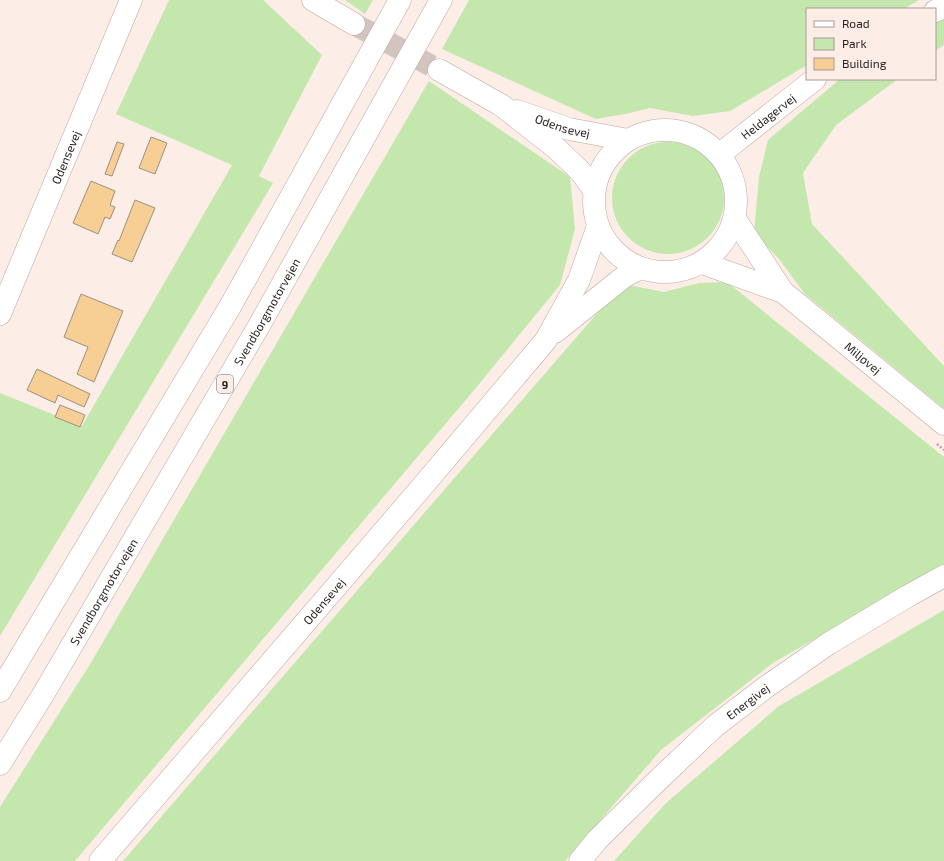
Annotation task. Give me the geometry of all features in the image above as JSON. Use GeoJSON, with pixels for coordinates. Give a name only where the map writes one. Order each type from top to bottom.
{"type":"FeatureCollection","features":[{"type":"Feature","properties":{"kind":"main road","name":"Odensevej"},"geometry":{"type":"LineString","coordinates":[[0,314],[131,0]]}},
{"type":"Feature","properties":{"kind":"main road"},"geometry":{"type":"LineString","coordinates":[[313,0],[354,24]]}},
{"type":"Feature","properties":{"kind":"main road"},"geometry":{"type":"LineString","coordinates":[[0,691],[231,305],[400,0]]}},
{"type":"Feature","properties":{"kind":"main road","name":"Svendborgmotorvejen"},"geometry":{"type":"LineString","coordinates":[[0,764],[44,693],[260,324],[441,0]]}},
{"type":"Feature","properties":{"kind":"main road","name":"Odensevej"},"geometry":{"type":"LineString","coordinates":[[439,70],[501,105],[556,148],[581,172],[594,190]]}},
{"type":"Feature","properties":{"kind":"main road","name":"Heldagervej"},"geometry":{"type":"LineString","coordinates":[[720,154],[814,80]]}},
{"type":"Feature","properties":{"kind":"main road","name":"Odensevej"},"geometry":{"type":"LineString","coordinates":[[501,105],[569,129],[628,140]]}},
{"type":"Feature","properties":{"kind":"main road"},"geometry":{"type":"LineString","coordinates":[[666,129],[687,132],[705,141],[720,154],[730,169],[735,185],[737,202],[735,219],[723,244],[702,263],[682,270],[661,272],[640,268],[622,258],[608,243],[598,226],[595,214],[594,190],[600,170],[612,153],[628,140],[646,132],[666,129]]}},
{"type":"Feature","properties":{"kind":"main road","name":"Miljøvej"},"geometry":{"type":"LineString","coordinates":[[735,219],[783,292],[944,424]]}},
{"type":"Feature","properties":{"kind":"main road","name":"Odensevej"},"geometry":{"type":"LineString","coordinates":[[546,340],[579,280],[598,226]]}},
{"type":"Feature","properties":{"kind":"main road","name":"Miljøvej"},"geometry":{"type":"LineString","coordinates":[[702,263],[783,292]]}},
{"type":"Feature","properties":{"kind":"main road","name":"Odensevej"},"geometry":{"type":"LineString","coordinates":[[100,861],[421,488],[546,340],[626,276],[640,268]]}},
{"type":"Feature","properties":{"kind":"main road","name":"Energivej"},"geometry":{"type":"LineString","coordinates":[[580,861],[597,840],[715,726],[766,687],[828,644],[944,576]]}},
{"type":"Feature","properties":{"kind":"green space"},"geometry":{"type":"Polygon","coordinates":[[[169,0],[263,0],[322,55],[259,176],[273,183],[0,636],[0,393],[82,426],[232,165],[116,114],[169,0]]]}},
{"type":"Feature","properties":{"kind":"green space"},"geometry":{"type":"Polygon","coordinates":[[[345,0],[373,0],[365,14],[345,0]]]}},
{"type":"Feature","properties":{"kind":"green space"},"geometry":{"type":"Polygon","coordinates":[[[469,0],[919,0],[906,8],[806,8],[806,66],[730,111],[693,116],[650,108],[596,119],[442,49],[469,0]]]}},
{"type":"Feature","properties":{"kind":"green space"},"geometry":{"type":"Polygon","coordinates":[[[944,16],[944,45],[936,50],[936,19],[944,16]]]}},
{"type":"Feature","properties":{"kind":"green space"},"geometry":{"type":"Polygon","coordinates":[[[839,80],[897,80],[836,125],[803,173],[812,224],[944,366],[944,409],[805,294],[779,259],[754,233],[759,177],[768,140],[839,80]]]}},
{"type":"Feature","properties":{"kind":"green space"},"geometry":{"type":"Polygon","coordinates":[[[429,81],[570,177],[575,229],[560,285],[475,389],[75,861],[0,861],[0,807],[92,661],[429,81]]]}},
{"type":"Feature","properties":{"kind":"green space"},"geometry":{"type":"Polygon","coordinates":[[[668,142],[689,146],[708,158],[720,177],[724,198],[720,219],[708,238],[689,250],[668,254],[647,250],[628,238],[616,219],[612,198],[616,177],[628,158],[647,146],[668,142]]]}},
{"type":"Feature","properties":{"kind":"green space"},"geometry":{"type":"Polygon","coordinates":[[[727,282],[944,457],[944,564],[773,663],[661,750],[565,861],[123,861],[599,311],[628,285],[664,292],[699,283],[727,282]]]}},
{"type":"Feature","properties":{"kind":"green space"},"geometry":{"type":"Polygon","coordinates":[[[944,610],[944,861],[614,861],[666,803],[779,706],[944,610]]]}},
{"type":"Feature","properties":{"kind":"building"},"geometry":{"type":"Polygon","coordinates":[[[151,137],[167,143],[155,174],[139,168],[151,137]]]}},
{"type":"Feature","properties":{"kind":"building"},"geometry":{"type":"Polygon","coordinates":[[[117,142],[124,144],[112,176],[105,174],[117,142]]]}},
{"type":"Feature","properties":{"kind":"building"},"geometry":{"type":"Polygon","coordinates":[[[91,181],[115,191],[110,205],[115,207],[110,219],[105,217],[98,234],[73,223],[91,181]]]}},
{"type":"Feature","properties":{"kind":"building"},"geometry":{"type":"Polygon","coordinates":[[[135,200],[155,208],[132,262],[112,254],[118,240],[119,241],[135,200]]]}},
{"type":"Feature","properties":{"kind":"building"},"geometry":{"type":"Polygon","coordinates":[[[81,294],[123,311],[94,382],[77,374],[88,347],[64,337],[81,294]]]}},
{"type":"Feature","properties":{"kind":"building"},"geometry":{"type":"Polygon","coordinates":[[[37,369],[90,394],[84,407],[58,395],[55,403],[27,390],[37,369]]]}},
{"type":"Feature","properties":{"kind":"building"},"geometry":{"type":"Polygon","coordinates":[[[60,405],[85,415],[80,427],[55,417],[60,405]]]}},
{"type":"Feature","properties":{"kind":"tunnel"},"geometry":{"type":"LineString","coordinates":[[354,24],[439,70]]}}]}
